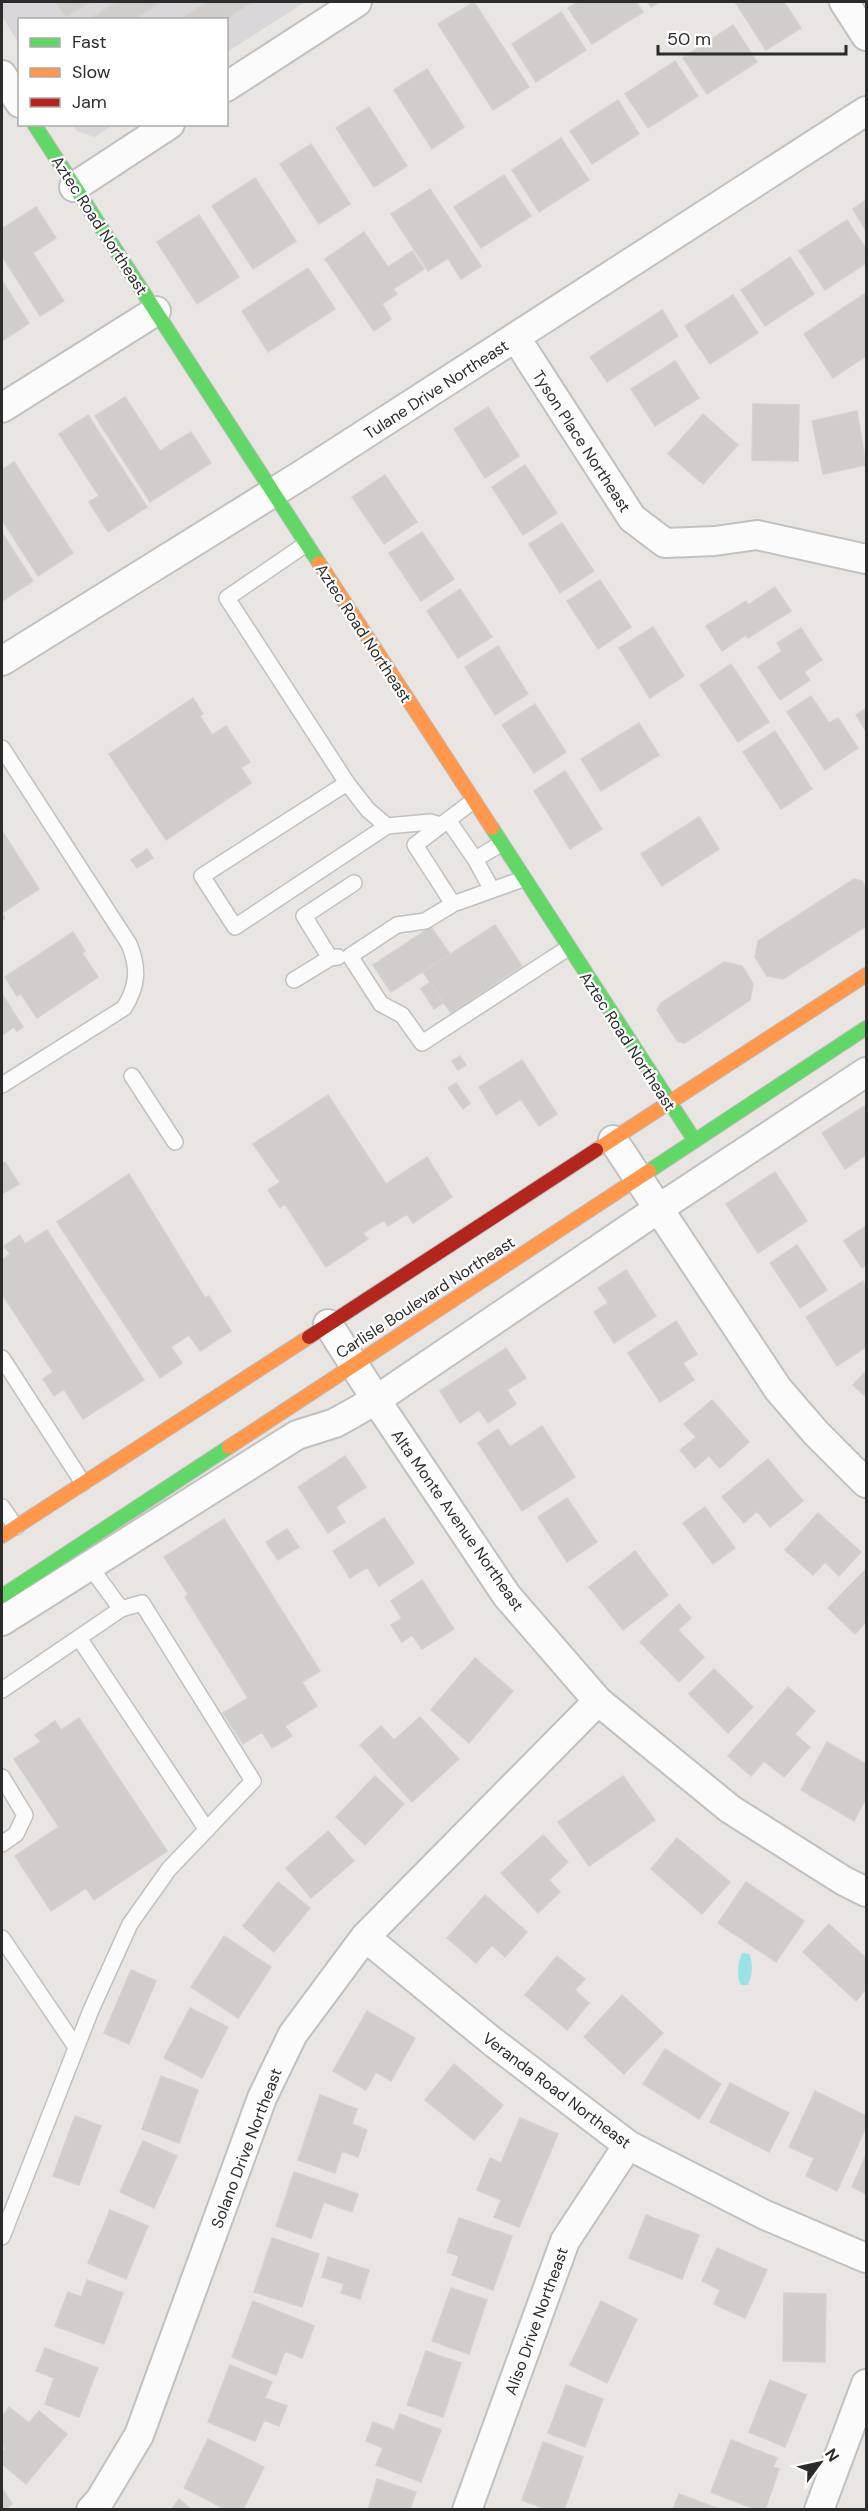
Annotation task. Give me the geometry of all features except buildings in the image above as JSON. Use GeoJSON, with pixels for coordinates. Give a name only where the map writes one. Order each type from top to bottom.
{"type":"FeatureCollection","features":[{"type":"Feature","properties":{"kind":"main road","name":"Aztec Road Northeast"},"geometry":{"type":"LineString","coordinates":[[35,126],[668,1103],[695,1141]]}},
{"type":"Feature","properties":{"kind":"main road","name":"Carlisle Boulevard Northeast"},"geometry":{"type":"LineString","coordinates":[[2,1536],[867,975]]}},
{"type":"Feature","properties":{"kind":"main road","name":"Carlisle Boulevard Northeast"},"geometry":{"type":"LineString","coordinates":[[2,1596],[83,1556],[352,1364],[867,1028]]}},
{"type":"Feature","properties":{"kind":"street"},"geometry":{"type":"LineString","coordinates":[[228,86],[357,2]]}},
{"type":"Feature","properties":{"kind":"street"},"geometry":{"type":"LineString","coordinates":[[844,2],[867,36]]}},
{"type":"Feature","properties":{"kind":"street"},"geometry":{"type":"LineString","coordinates":[[2,75],[18,100]]}},
{"type":"Feature","properties":{"kind":"street","name":"Tulane Drive Northeast"},"geometry":{"type":"LineString","coordinates":[[2,661],[274,493],[867,111]]}},
{"type":"Feature","properties":{"kind":"street"},"geometry":{"type":"LineString","coordinates":[[74,187],[167,126]]}},
{"type":"Feature","properties":{"kind":"street"},"geometry":{"type":"LineString","coordinates":[[2,408],[156,311]]}},
{"type":"Feature","properties":{"kind":"street","name":"Tyson Place Northeast"},"geometry":{"type":"LineString","coordinates":[[516,338],[632,518],[665,543],[715,541],[757,535],[867,559]]}},
{"type":"Feature","properties":{"kind":"street"},"geometry":{"type":"LineString","coordinates":[[2,1621],[83,1556],[297,1435],[335,1423],[376,1400],[657,1209],[867,1072]]}},
{"type":"Feature","properties":{"kind":"street"},"geometry":{"type":"LineString","coordinates":[[613,1140],[778,1389],[816,1432],[867,1483]]}},
{"type":"Feature","properties":{"kind":"street","name":"Alta Monte Avenue Northeast"},"geometry":{"type":"LineString","coordinates":[[328,1324],[352,1364],[507,1596],[598,1701],[730,1809],[844,1881],[867,1892]]}},
{"type":"Feature","properties":{"kind":"street","name":"Solano Drive Northeast"},"geometry":{"type":"LineString","coordinates":[[91,2510],[100,2500],[139,2434],[267,2088],[293,2034],[365,1937],[598,1701]]}},
{"type":"Feature","properties":{"kind":"street","name":"Veranda Road Northeast"},"geometry":{"type":"LineString","coordinates":[[365,1937],[493,2042],[628,2145],[765,2215],[867,2258]]}},
{"type":"Feature","properties":{"kind":"street","name":"Aliso Drive Northeast"},"geometry":{"type":"LineString","coordinates":[[467,2510],[565,2241],[628,2145]]}},
{"type":"Feature","properties":{"kind":"street"},"geometry":{"type":"LineString","coordinates":[[819,2510],[867,2384]]}},
{"type":"Feature","properties":{"kind":"lane"},"geometry":{"type":"LineString","coordinates":[[306,544],[227,598],[347,783],[368,810],[387,826]]}},
{"type":"Feature","properties":{"kind":"lane"},"geometry":{"type":"LineString","coordinates":[[2,748],[129,944],[135,958],[137,976],[134,993],[124,1008],[2,1085]]}},
{"type":"Feature","properties":{"kind":"lane"},"geometry":{"type":"LineString","coordinates":[[347,783],[202,876],[235,927],[387,826],[444,822]]}},
{"type":"Feature","properties":{"kind":"lane"},"geometry":{"type":"LineString","coordinates":[[453,904],[415,845],[473,801]]}},
{"type":"Feature","properties":{"kind":"lane"},"geometry":{"type":"LineString","coordinates":[[444,822],[475,859],[492,890]]}},
{"type":"Feature","properties":{"kind":"lane"},"geometry":{"type":"LineString","coordinates":[[475,859],[501,844]]}},
{"type":"Feature","properties":{"kind":"lane"},"geometry":{"type":"LineString","coordinates":[[294,981],[330,958],[350,956],[397,925],[425,921],[453,904],[524,879]]}},
{"type":"Feature","properties":{"kind":"lane"},"geometry":{"type":"LineString","coordinates":[[330,958],[304,915],[354,883]]}},
{"type":"Feature","properties":{"kind":"lane"},"geometry":{"type":"LineString","coordinates":[[350,956],[381,1004],[402,1015],[422,1043],[568,948]]}},
{"type":"Feature","properties":{"kind":"lane"},"geometry":{"type":"LineString","coordinates":[[132,1076],[175,1142]]}},
{"type":"Feature","properties":{"kind":"lane"},"geometry":{"type":"LineString","coordinates":[[2,1358],[83,1483]]}},
{"type":"Feature","properties":{"kind":"lane"},"geometry":{"type":"LineString","coordinates":[[2,1507],[16,1527]]}},
{"type":"Feature","properties":{"kind":"lane"},"geometry":{"type":"LineString","coordinates":[[83,1556],[121,1610]]}},
{"type":"Feature","properties":{"kind":"lane"},"geometry":{"type":"LineString","coordinates":[[2,1690],[121,1610],[142,1603],[253,1781],[169,1869],[130,1924],[76,2047],[2,2237]]}},
{"type":"Feature","properties":{"kind":"lane"},"geometry":{"type":"LineString","coordinates":[[79,1638],[207,1830]]}},
{"type":"Feature","properties":{"kind":"lane"},"geometry":{"type":"LineString","coordinates":[[2,1777],[26,1815],[16,1834],[2,1844]]}},
{"type":"Feature","properties":{"kind":"lane"},"geometry":{"type":"LineString","coordinates":[[2,1938],[76,2047]]}},
{"type":"Feature","properties":{"kind":"shaded area"},"geometry":{"type":"Polygon","coordinates":[[[2,2],[305,2],[228,51],[228,18],[18,18],[18,42],[2,16],[2,2]]]}},
{"type":"Feature","properties":{"kind":"shaded area"},"geometry":{"type":"Polygon","coordinates":[[[74,126],[112,126],[94,137],[77,131],[74,126]]]}},
{"type":"Feature","properties":{"kind":"water"},"geometry":{"type":"Polygon","coordinates":[[[742,1953],[749,1954],[751,1961],[752,1970],[747,1985],[741,1985],[738,1977],[742,1953]]]}},
{"type":"Feature","properties":{"kind":"traffic: fast"},"geometry":{"type":"LineString","coordinates":[[35,126],[319,563]]}},
{"type":"Feature","properties":{"kind":"traffic: fast"},"geometry":{"type":"LineString","coordinates":[[492,828],[695,1141]]}},
{"type":"Feature","properties":{"kind":"traffic: fast"},"geometry":{"type":"LineString","coordinates":[[649,1171],[866,1028]]}},
{"type":"Feature","properties":{"kind":"traffic: fast"},"geometry":{"type":"LineString","coordinates":[[2,1596],[229,1447]]}},
{"type":"Feature","properties":{"kind":"traffic: slow"},"geometry":{"type":"LineString","coordinates":[[319,563],[492,828]]}},
{"type":"Feature","properties":{"kind":"traffic: slow"},"geometry":{"type":"LineString","coordinates":[[596,1150],[866,975]]}},
{"type":"Feature","properties":{"kind":"traffic: slow"},"geometry":{"type":"LineString","coordinates":[[229,1447],[649,1171]]}},
{"type":"Feature","properties":{"kind":"traffic: slow"},"geometry":{"type":"LineString","coordinates":[[2,1536],[309,1337]]}},
{"type":"Feature","properties":{"kind":"traffic: jam"},"geometry":{"type":"LineString","coordinates":[[309,1337],[596,1150]]}}]}
